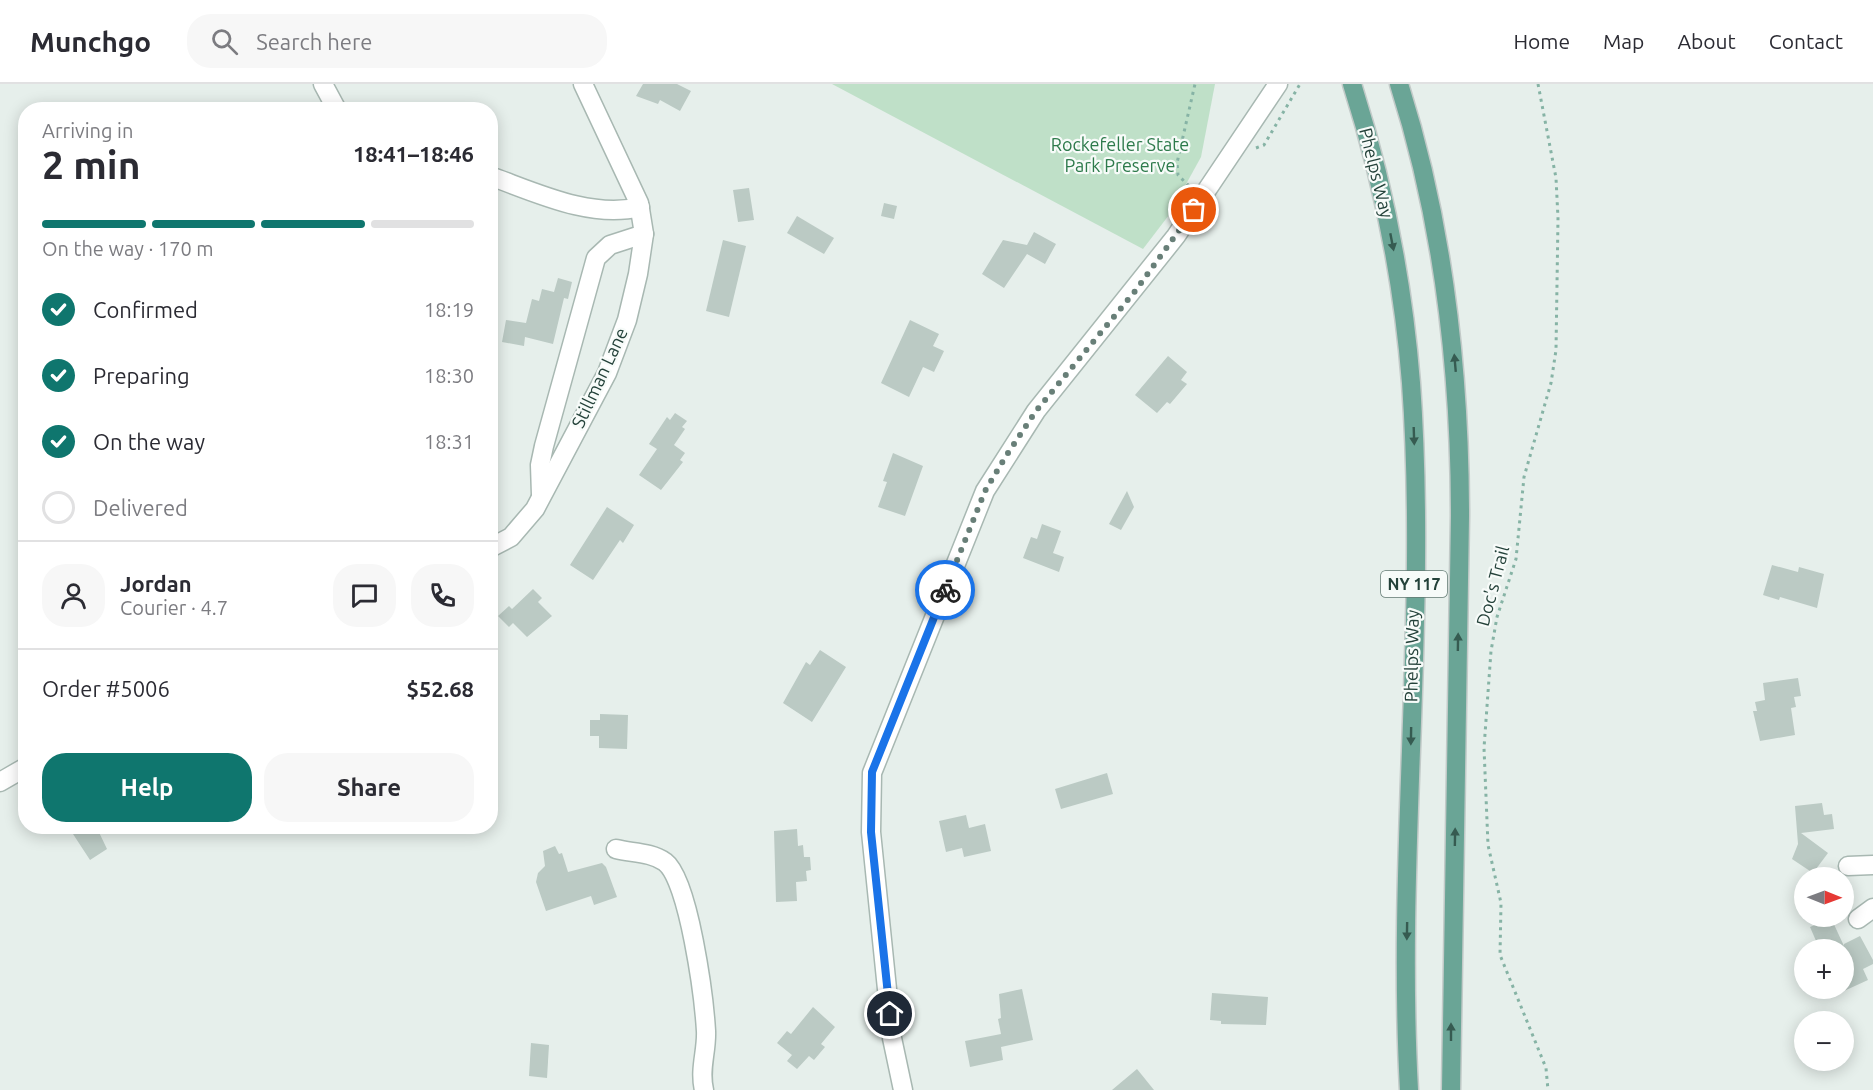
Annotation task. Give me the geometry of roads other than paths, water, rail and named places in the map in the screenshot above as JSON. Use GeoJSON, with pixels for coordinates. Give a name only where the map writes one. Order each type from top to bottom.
{"type":"FeatureCollection","features":[{"type":"Feature","properties":{"kind":"main road","name":"Phelps Way"},"geometry":{"type":"LineString","coordinates":[[1352,84],[1374,160],[1393,246],[1411,393],[1415,516],[1406,990],[1409,1090]]}},
{"type":"Feature","properties":{"kind":"main road","name":"NY 117"},"geometry":{"type":"LineString","coordinates":[[1399,84],[1418,148],[1438,238],[1452,332],[1459,425],[1460,516],[1451,1090]]}},
{"type":"Feature","properties":{"kind":"street"},"geometry":{"type":"LineString","coordinates":[[323,84],[333,102]]}},
{"type":"Feature","properties":{"kind":"street","name":"Stillman Lane"},"geometry":{"type":"LineString","coordinates":[[498,544],[511,537],[541,497],[607,373],[627,320],[644,234],[640,207],[583,84]]}},
{"type":"Feature","properties":{"kind":"street"},"geometry":{"type":"LineString","coordinates":[[903,1090],[892,1038],[871,832],[872,772],[985,491],[1036,411],[1176,236],[1278,84]]}},
{"type":"Feature","properties":{"kind":"street"},"geometry":{"type":"LineString","coordinates":[[498,179],[600,211],[623,211],[640,207]]}},
{"type":"Feature","properties":{"kind":"street"},"geometry":{"type":"LineString","coordinates":[[541,497],[540,465],[544,446],[596,258],[610,245],[644,234]]}},
{"type":"Feature","properties":{"kind":"street"},"geometry":{"type":"LineString","coordinates":[[0,782],[18,772]]}},
{"type":"Feature","properties":{"kind":"street"},"geometry":{"type":"LineString","coordinates":[[616,849],[652,855],[665,862],[683,891],[703,1003],[706,1034],[700,1075],[704,1090]]}},
{"type":"Feature","properties":{"kind":"street"},"geometry":{"type":"LineString","coordinates":[[1848,866],[1873,865]]}},
{"type":"Feature","properties":{"kind":"street"},"geometry":{"type":"LineString","coordinates":[[1858,919],[1873,908]]}},
{"type":"Feature","properties":{"kind":"park label","name":"Rockefeller State Park Preserve"},"geometry":{"type":"Point","coordinates":[1120,155]}}]}
